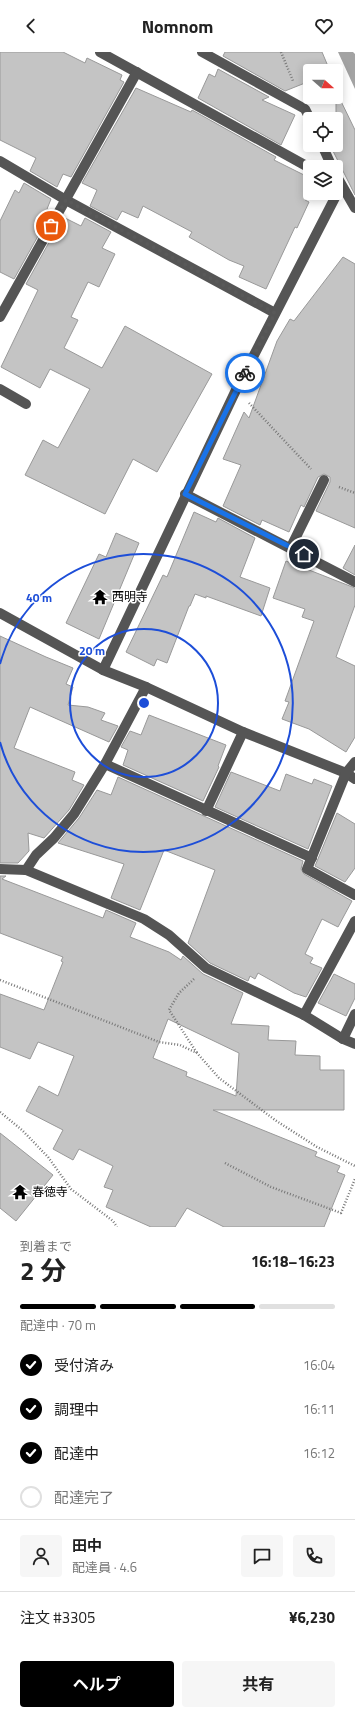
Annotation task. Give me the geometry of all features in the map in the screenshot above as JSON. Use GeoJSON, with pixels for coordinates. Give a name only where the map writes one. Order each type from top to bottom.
{"type":"FeatureCollection","features":[{"type":"Feature","properties":{"kind":"street"},"geometry":{"type":"LineString","coordinates":[[100,52],[303,164]]}},
{"type":"Feature","properties":{"kind":"street"},"geometry":{"type":"LineString","coordinates":[[202,52],[305,109],[306,112]]}},
{"type":"Feature","properties":{"kind":"street"},"geometry":{"type":"LineString","coordinates":[[0,317],[137,72]]}},
{"type":"Feature","properties":{"kind":"street"},"geometry":{"type":"LineString","coordinates":[[0,161],[66,200],[275,313]]}},
{"type":"Feature","properties":{"kind":"street"},"geometry":{"type":"LineString","coordinates":[[343,191],[355,208]]}},
{"type":"Feature","properties":{"kind":"street"},"geometry":{"type":"LineString","coordinates":[[103,670],[185,494],[330,200]]}},
{"type":"Feature","properties":{"kind":"street"},"geometry":{"type":"LineString","coordinates":[[0,389],[26,404]]}},
{"type":"Feature","properties":{"kind":"street"},"geometry":{"type":"LineString","coordinates":[[291,547],[324,480]]}},
{"type":"Feature","properties":{"kind":"street"},"geometry":{"type":"LineString","coordinates":[[185,494],[291,547],[355,582]]}},
{"type":"Feature","properties":{"kind":"street"},"geometry":{"type":"LineString","coordinates":[[0,613],[103,670],[146,687],[243,732],[346,773],[355,779]]}},
{"type":"Feature","properties":{"kind":"street"},"geometry":{"type":"LineString","coordinates":[[26,870],[36,855],[54,838],[74,814],[105,764],[146,687]]}},
{"type":"Feature","properties":{"kind":"street"},"geometry":{"type":"LineString","coordinates":[[206,811],[243,732]]}},
{"type":"Feature","properties":{"kind":"street"},"geometry":{"type":"LineString","coordinates":[[355,762],[346,773],[307,869],[355,895]]}},
{"type":"Feature","properties":{"kind":"street"},"geometry":{"type":"LineString","coordinates":[[105,764],[312,858]]}},
{"type":"Feature","properties":{"kind":"street"},"geometry":{"type":"LineString","coordinates":[[0,869],[26,870],[144,919],[169,935],[206,968],[304,1015],[343,1039],[355,1044]]}},
{"type":"Feature","properties":{"kind":"street"},"geometry":{"type":"LineString","coordinates":[[304,1015],[355,921]]}},
{"type":"Feature","properties":{"kind":"street"},"geometry":{"type":"LineString","coordinates":[[343,1039],[355,1014]]}},
{"type":"Feature","properties":{"kind":"path"},"geometry":{"type":"LineString","coordinates":[[236,390],[312,470],[324,480],[355,493]]}},
{"type":"Feature","properties":{"kind":"path"},"geometry":{"type":"LineString","coordinates":[[206,968],[179,993],[169,1010],[197,1053],[219,1078],[275,1120],[317,1147],[355,1166]]}},
{"type":"Feature","properties":{"kind":"path"},"geometry":{"type":"LineString","coordinates":[[0,980],[159,1042],[180,1045],[197,1053]]}},
{"type":"Feature","properties":{"kind":"path"},"geometry":{"type":"LineString","coordinates":[[0,1112],[22,1130],[48,1157],[71,1189],[112,1221],[117,1227]]}},
{"type":"Feature","properties":{"kind":"path"},"geometry":{"type":"LineString","coordinates":[[225,1163],[271,1187],[341,1213],[355,1179]]}},
{"type":"Feature","properties":{"kind":"shaded area"},"geometry":{"type":"Polygon","coordinates":[[[338,52],[353,52],[355,54],[355,89],[338,52]]]}},
{"type":"Feature","properties":{"kind":"building"},"geometry":{"type":"Polygon","coordinates":[[[0,52],[63,52],[85,63],[87,58],[122,75],[120,80],[124,82],[71,177],[63,174],[57,187],[30,171],[36,158],[0,140],[0,52]]]}},
{"type":"Feature","properties":{"kind":"building"},"geometry":{"type":"Polygon","coordinates":[[[225,52],[322,52],[327,64],[303,64],[303,84],[285,91],[223,56],[225,52]]]}},
{"type":"Feature","properties":{"kind":"building"},"geometry":{"type":"Polygon","coordinates":[[[218,69],[269,97],[262,100],[295,115],[281,145],[198,98],[209,74],[215,77],[218,69]]]}},
{"type":"Feature","properties":{"kind":"building"},"geometry":{"type":"Polygon","coordinates":[[[136,88],[191,112],[192,110],[276,157],[274,160],[303,174],[303,200],[309,202],[297,228],[295,227],[266,289],[239,277],[244,266],[229,260],[189,237],[192,232],[143,206],[138,218],[122,211],[117,220],[90,206],[97,190],[82,183],[136,88]]]}},
{"type":"Feature","properties":{"kind":"building"},"geometry":{"type":"Polygon","coordinates":[[[336,104],[342,104],[355,130],[355,195],[343,171],[343,160],[338,160],[334,152],[343,152],[343,112],[336,112],[336,104]]]}},
{"type":"Feature","properties":{"kind":"building"},"geometry":{"type":"Polygon","coordinates":[[[24,183],[51,199],[47,209],[52,211],[14,279],[0,272],[0,221],[15,190],[19,193],[24,183]]]}},
{"type":"Feature","properties":{"kind":"building"},"geometry":{"type":"Polygon","coordinates":[[[63,217],[81,226],[85,218],[111,232],[102,248],[115,254],[99,287],[88,282],[71,317],[78,320],[64,348],[102,368],[125,326],[212,374],[157,472],[133,459],[105,514],[25,475],[43,440],[58,448],[90,389],[50,369],[40,388],[1,367],[38,290],[26,284],[63,217]]]}},
{"type":"Feature","properties":{"kind":"building"},"geometry":{"type":"Polygon","coordinates":[[[343,257],[355,264],[355,528],[316,511],[330,482],[330,477],[324,474],[318,477],[304,507],[301,505],[289,532],[262,520],[260,525],[223,506],[241,465],[223,459],[244,412],[249,418],[277,341],[290,319],[294,321],[343,257]]]}},
{"type":"Feature","properties":{"kind":"building"},"geometry":{"type":"Polygon","coordinates":[[[194,512],[216,522],[218,518],[255,538],[240,577],[270,588],[261,616],[206,596],[206,598],[195,594],[167,663],[157,659],[154,666],[126,652],[163,575],[167,577],[194,512]]]}},
{"type":"Feature","properties":{"kind":"building","name":"西明寺"},"geometry":{"type":"Polygon","coordinates":[[[116,533],[139,543],[99,639],[66,623],[99,554],[106,557],[116,533]]]}},
{"type":"Feature","properties":{"kind":"building"},"geometry":{"type":"Polygon","coordinates":[[[355,545],[355,575],[343,568],[355,545]]]}},
{"type":"Feature","properties":{"kind":"building"},"geometry":{"type":"Polygon","coordinates":[[[286,561],[355,588],[355,605],[336,657],[355,666],[355,737],[346,752],[309,729],[282,719],[289,702],[285,701],[314,621],[302,617],[305,609],[273,598],[286,561]]]}},
{"type":"Feature","properties":{"kind":"building"},"geometry":{"type":"Polygon","coordinates":[[[0,636],[73,668],[66,684],[73,687],[68,705],[88,707],[105,713],[101,720],[118,726],[109,742],[30,707],[14,748],[75,772],[72,780],[84,785],[69,810],[44,838],[28,833],[29,851],[18,863],[0,863],[0,636]]]}},
{"type":"Feature","properties":{"kind":"building"},"geometry":{"type":"Polygon","coordinates":[[[149,715],[226,745],[218,766],[219,767],[203,801],[123,765],[128,750],[121,747],[130,731],[141,735],[149,715]]]}},
{"type":"Feature","properties":{"kind":"building"},"geometry":{"type":"Polygon","coordinates":[[[231,772],[280,791],[286,774],[312,784],[314,779],[332,786],[308,849],[215,807],[231,772]]]}},
{"type":"Feature","properties":{"kind":"building"},"geometry":{"type":"Polygon","coordinates":[[[118,777],[303,861],[301,869],[304,874],[352,901],[338,927],[322,919],[305,954],[313,958],[310,963],[322,968],[306,997],[294,993],[258,973],[255,979],[250,976],[248,981],[210,963],[188,943],[215,870],[164,850],[140,910],[111,898],[124,864],[58,843],[79,818],[97,790],[111,795],[118,777]]]}},
{"type":"Feature","properties":{"kind":"building"},"geometry":{"type":"Polygon","coordinates":[[[337,813],[355,824],[355,868],[345,882],[315,866],[337,813]]]}},
{"type":"Feature","properties":{"kind":"building"},"geometry":{"type":"Polygon","coordinates":[[[0,876],[6,876],[2,879],[103,918],[106,910],[136,923],[130,937],[169,952],[181,960],[183,956],[203,974],[243,993],[231,1024],[269,1026],[268,1040],[296,1041],[295,1055],[320,1056],[320,1070],[344,1070],[344,1110],[213,1110],[317,1152],[315,1156],[340,1166],[337,1172],[345,1175],[324,1227],[224,1227],[187,1208],[175,1227],[151,1227],[106,1207],[113,1190],[104,1187],[113,1166],[79,1149],[73,1160],[53,1149],[63,1130],[26,1111],[39,1086],[58,1096],[74,1056],[38,1042],[30,1059],[0,1047],[0,994],[44,1010],[63,962],[61,961],[63,957],[0,933],[0,876]],[[168,1019],[153,1058],[187,1072],[186,1076],[236,1096],[239,1053],[168,1019]]]}},
{"type":"Feature","properties":{"kind":"building"},"geometry":{"type":"Polygon","coordinates":[[[334,974],[355,984],[355,998],[346,1016],[318,1003],[334,974]]]}},
{"type":"Feature","properties":{"kind":"building","name":"春徳寺"},"geometry":{"type":"Polygon","coordinates":[[[0,1133],[53,1175],[16,1221],[0,1208],[0,1133]]]}},
{"type":"Feature","properties":{"kind":"way so far"},"geometry":{"type":"LineString","coordinates":[[51,226],[66,200],[275,313],[245,373]]}},
{"type":"Feature","properties":{"kind":"place","name":"西明寺"},"geometry":{"type":"Point","coordinates":[100,597]}},
{"type":"Feature","properties":{"kind":"place","name":"春徳寺"},"geometry":{"type":"Point","coordinates":[20,1192]}},
{"type":"Feature","properties":{"kind":"route"},"geometry":{"type":"LineString","coordinates":[[245,373],[185,494],[304,554]]}}]}
